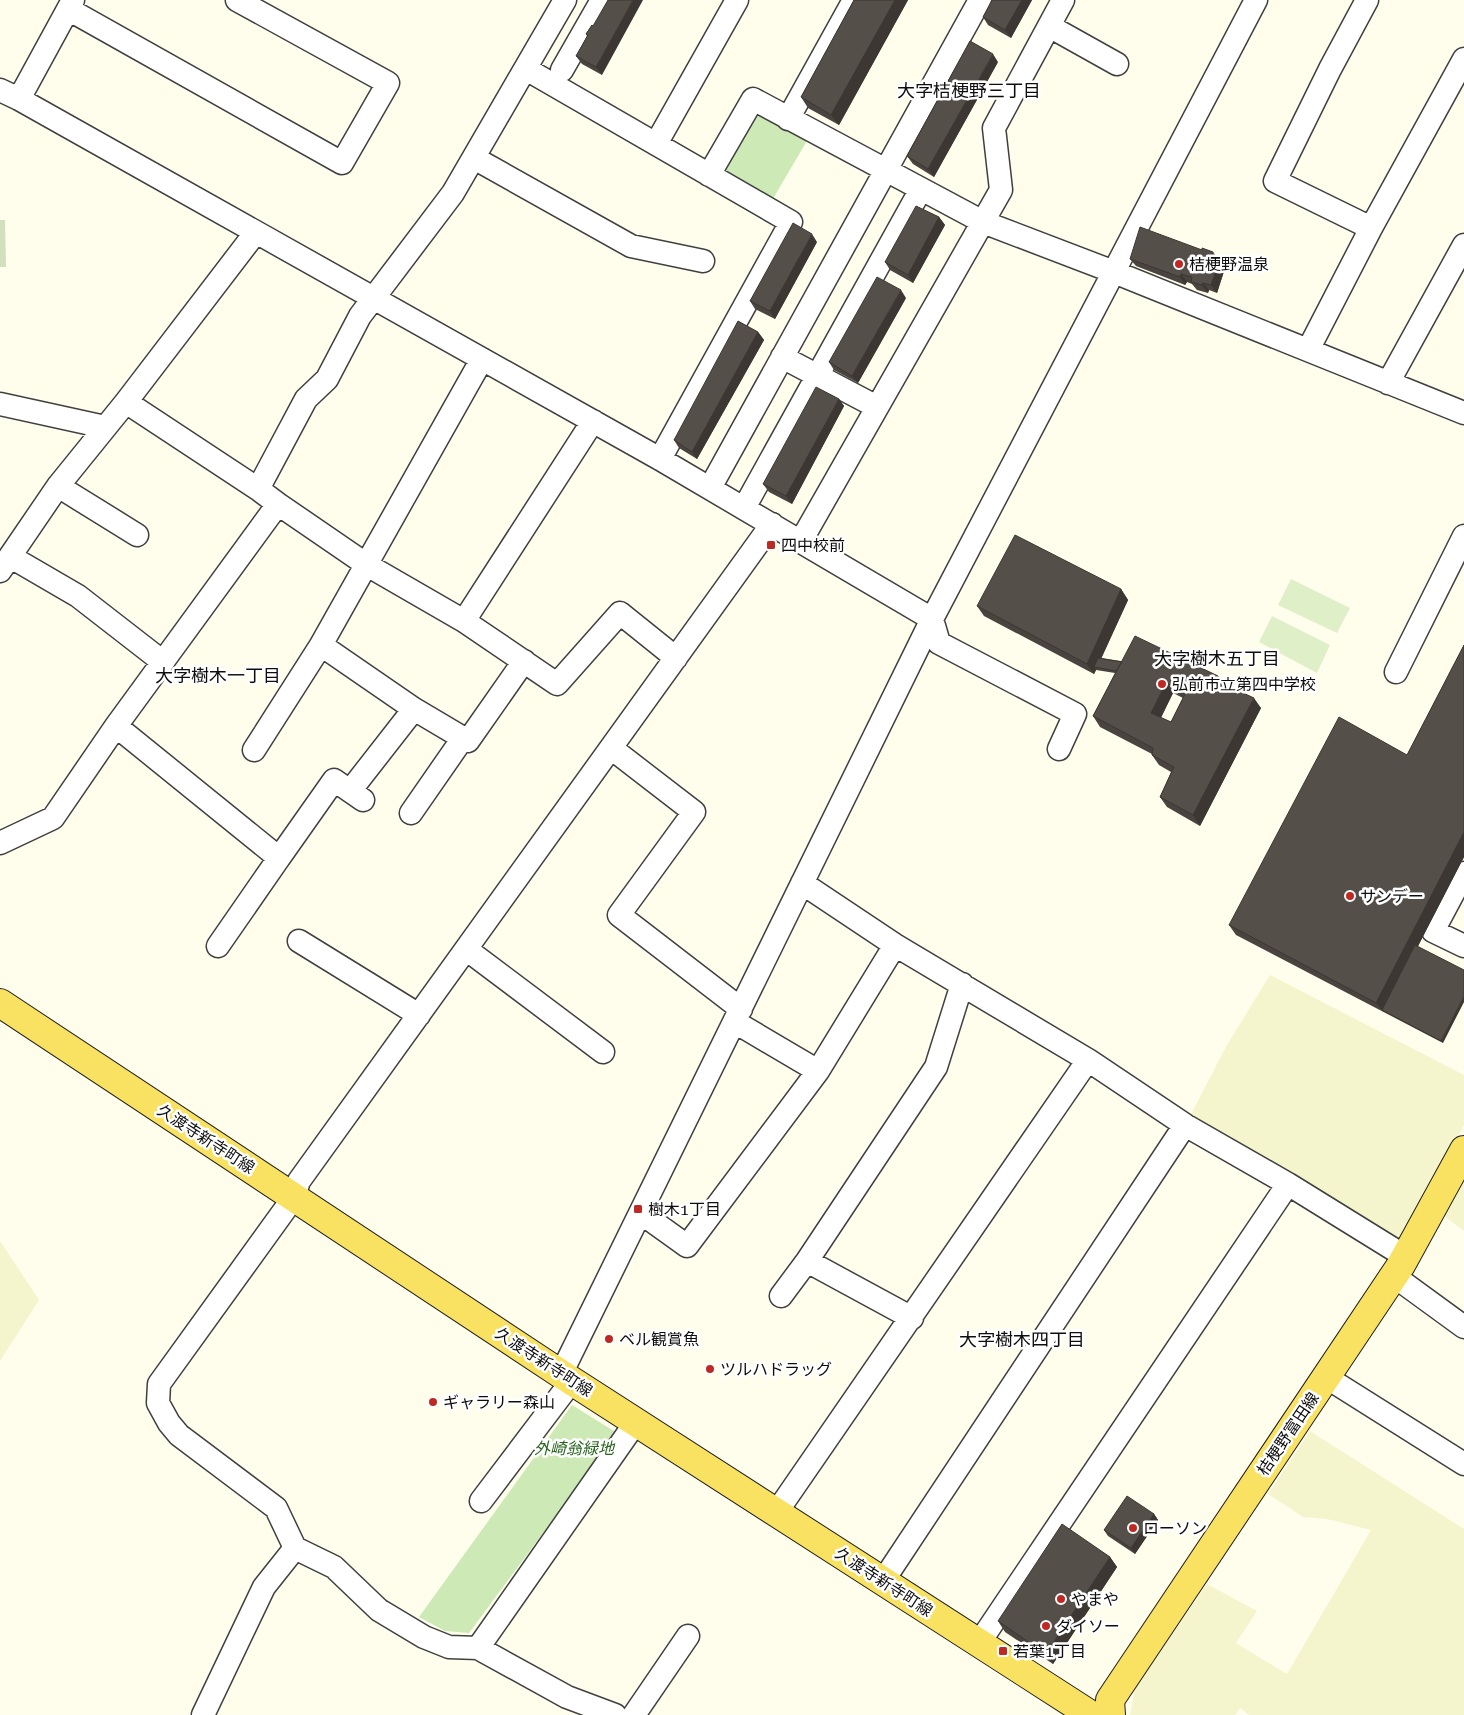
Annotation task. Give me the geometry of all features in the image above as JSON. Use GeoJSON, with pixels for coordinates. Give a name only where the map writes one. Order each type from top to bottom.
{"type":"FeatureCollection","features":[{"type":"Feature","properties":{"kind":"main road","name":"久渡寺新寺町線"},"geometry":{"type":"LineString","coordinates":[[0,1003],[566,1377],[1091,1715]]}},
{"type":"Feature","properties":{"kind":"main road","name":"桔梗野富田線"},"geometry":{"type":"LineString","coordinates":[[1111,1715],[1110,1700],[1400,1266],[1464,1150]]}},
{"type":"Feature","properties":{"kind":"street"},"geometry":{"type":"LineString","coordinates":[[238,0],[388,83],[342,163],[70,4],[10,95],[660,459],[932,619],[939,643],[1076,714],[1059,749]]}},
{"type":"Feature","properties":{"kind":"street"},"geometry":{"type":"LineString","coordinates":[[258,489],[306,399],[328,379],[360,316],[453,193],[565,0]]}},
{"type":"Feature","properties":{"kind":"street"},"geometry":{"type":"LineString","coordinates":[[562,70],[602,0]]}},
{"type":"Feature","properties":{"kind":"street"},"geometry":{"type":"LineString","coordinates":[[656,144],[737,0]]}},
{"type":"Feature","properties":{"kind":"street"},"geometry":{"type":"LineString","coordinates":[[788,119],[854,0]]}},
{"type":"Feature","properties":{"kind":"street"},"geometry":{"type":"LineString","coordinates":[[710,488],[980,0]]}},
{"type":"Feature","properties":{"kind":"street"},"geometry":{"type":"LineString","coordinates":[[801,542],[1001,190],[994,128],[1063,0]]}},
{"type":"Feature","properties":{"kind":"street"},"geometry":{"type":"LineString","coordinates":[[481,1501],[565,1390],[566,1377],[640,1213],[932,619],[1256,0]]}},
{"type":"Feature","properties":{"kind":"street"},"geometry":{"type":"LineString","coordinates":[[1367,0],[1330,69],[1275,181],[1371,228]]}},
{"type":"Feature","properties":{"kind":"street"},"geometry":{"type":"LineString","coordinates":[[1049,26],[1117,64]]}},
{"type":"Feature","properties":{"kind":"street"},"geometry":{"type":"LineString","coordinates":[[1308,350],[1371,228],[1464,59]]}},
{"type":"Feature","properties":{"kind":"street"},"geometry":{"type":"LineString","coordinates":[[526,69],[791,222],[660,459]]}},
{"type":"Feature","properties":{"kind":"street"},"geometry":{"type":"LineString","coordinates":[[709,175],[753,99],[983,222],[1114,272],[1464,414]]}},
{"type":"Feature","properties":{"kind":"street"},"geometry":{"type":"LineString","coordinates":[[474,158],[630,246],[703,261]]}},
{"type":"Feature","properties":{"kind":"street"},"geometry":{"type":"LineString","coordinates":[[744,508],[921,189]]}},
{"type":"Feature","properties":{"kind":"street"},"geometry":{"type":"LineString","coordinates":[[163,662],[78,596],[6,564],[58,486],[126,402],[256,232]]}},
{"type":"Feature","properties":{"kind":"street"},"geometry":{"type":"LineString","coordinates":[[1388,383],[1464,244]]}},
{"type":"Feature","properties":{"kind":"street"},"geometry":{"type":"LineString","coordinates":[[782,357],[877,407]]}},
{"type":"Feature","properties":{"kind":"street"},"geometry":{"type":"LineString","coordinates":[[254,750],[321,645],[482,359]]}},
{"type":"Feature","properties":{"kind":"street"},"geometry":{"type":"LineString","coordinates":[[126,402],[258,489],[367,565],[464,621],[557,684],[620,613],[676,658]]}},
{"type":"Feature","properties":{"kind":"street"},"geometry":{"type":"LineString","coordinates":[[0,404],[106,427]]}},
{"type":"Feature","properties":{"kind":"street"},"geometry":{"type":"LineString","coordinates":[[464,621],[593,421]]}},
{"type":"Feature","properties":{"kind":"street"},"geometry":{"type":"LineString","coordinates":[[58,486],[136,535]]}},
{"type":"Feature","properties":{"kind":"street"},"geometry":{"type":"LineString","coordinates":[[0,843],[53,818],[116,726],[278,504]]}},
{"type":"Feature","properties":{"kind":"street"},"geometry":{"type":"LineString","coordinates":[[615,1715],[567,1697],[478,1648],[450,1647],[424,1637],[379,1610],[334,1566],[295,1548],[276,1508],[179,1435],[168,1424],[158,1403],[159,1384],[294,1198],[299,1181],[772,524]]}},
{"type":"Feature","properties":{"kind":"street"},"geometry":{"type":"LineString","coordinates":[[1396,672],[1464,536]]}},
{"type":"Feature","properties":{"kind":"street"},"geometry":{"type":"LineString","coordinates":[[321,645],[414,709],[468,741],[524,661]]}},
{"type":"Feature","properties":{"kind":"street"},"geometry":{"type":"LineString","coordinates":[[218,946],[334,780],[356,796],[414,709]]}},
{"type":"Feature","properties":{"kind":"street"},"geometry":{"type":"LineString","coordinates":[[116,726],[279,858]]}},
{"type":"Feature","properties":{"kind":"street"},"geometry":{"type":"LineString","coordinates":[[411,813],[463,738]]}},
{"type":"Feature","properties":{"kind":"street"},"geometry":{"type":"LineString","coordinates":[[611,748],[694,812],[619,915],[738,1015],[818,1071]]}},
{"type":"Feature","properties":{"kind":"street"},"geometry":{"type":"LineString","coordinates":[[1464,873],[1433,931],[1464,946]]}},
{"type":"Feature","properties":{"kind":"street"},"geometry":{"type":"LineString","coordinates":[[802,883],[896,945],[1088,1060],[1185,1125],[1288,1184],[1400,1266],[1464,1327]]}},
{"type":"Feature","properties":{"kind":"street"},"geometry":{"type":"LineString","coordinates":[[299,941],[419,1015]]}},
{"type":"Feature","properties":{"kind":"street"},"geometry":{"type":"LineString","coordinates":[[640,1213],[687,1246],[818,1071],[896,945]]}},
{"type":"Feature","properties":{"kind":"street"},"geometry":{"type":"LineString","coordinates":[[466,949],[603,1052]]}},
{"type":"Feature","properties":{"kind":"street"},"geometry":{"type":"LineString","coordinates":[[781,1296],[807,1261],[936,1067],[962,984]]}},
{"type":"Feature","properties":{"kind":"street"},"geometry":{"type":"LineString","coordinates":[[776,1513],[1088,1060]]}},
{"type":"Feature","properties":{"kind":"street"},"geometry":{"type":"LineString","coordinates":[[882,1581],[1185,1125]]}},
{"type":"Feature","properties":{"kind":"street"},"geometry":{"type":"LineString","coordinates":[[979,1643],[1288,1184]]}},
{"type":"Feature","properties":{"kind":"street"},"geometry":{"type":"LineString","coordinates":[[807,1261],[912,1318]]}},
{"type":"Feature","properties":{"kind":"street"},"geometry":{"type":"LineString","coordinates":[[1326,1377],[1464,1464]]}},
{"type":"Feature","properties":{"kind":"street"},"geometry":{"type":"LineString","coordinates":[[478,1648],[636,1422]]}},
{"type":"Feature","properties":{"kind":"street"},"geometry":{"type":"LineString","coordinates":[[202,1715],[264,1586],[295,1548]]}},
{"type":"Feature","properties":{"kind":"street"},"geometry":{"type":"LineString","coordinates":[[634,1715],[688,1636]]}},
{"type":"Feature","properties":{"kind":"green space"},"geometry":{"type":"Polygon","coordinates":[[[756,109],[808,139],[771,202],[720,174],[756,109]]]}},
{"type":"Feature","properties":{"kind":"green space"},"geometry":{"type":"Polygon","coordinates":[[[0,220],[5,220],[6,267],[0,267],[0,220]]]}},
{"type":"Feature","properties":{"kind":"green space"},"geometry":{"type":"Polygon","coordinates":[[[1291,579],[1350,608],[1337,633],[1278,605],[1291,579]]]}},
{"type":"Feature","properties":{"kind":"green space"},"geometry":{"type":"Polygon","coordinates":[[[1272,616],[1330,645],[1317,673],[1259,642],[1272,616]]]}},
{"type":"Feature","properties":{"kind":"green space"},"geometry":{"type":"Polygon","coordinates":[[[1270,975],[1464,1075],[1464,1125],[1414,1221],[1398,1243],[1189,1118],[1227,1045],[1270,975]]]}},
{"type":"Feature","properties":{"kind":"green space"},"geometry":{"type":"Polygon","coordinates":[[[1464,1178],[1464,1231],[1444,1216],[1464,1178]]]}},
{"type":"Feature","properties":{"kind":"green space"},"geometry":{"type":"Polygon","coordinates":[[[0,1241],[39,1300],[0,1361],[0,1241]]]}},
{"type":"Feature","properties":{"kind":"green space","name":"外崎翁緑地"},"geometry":{"type":"Polygon","coordinates":[[[572,1405],[617,1433],[469,1633],[445,1631],[419,1617],[572,1405]]]}},
{"type":"Feature","properties":{"kind":"green space"},"geometry":{"type":"Polygon","coordinates":[[[1310,1431],[1464,1529],[1464,1715],[1249,1715],[1240,1708],[1235,1715],[1130,1715],[1135,1688],[1207,1584],[1257,1611],[1236,1643],[1287,1674],[1371,1530],[1327,1519],[1303,1517],[1268,1494],[1310,1431]]]}},
{"type":"Feature","properties":{"kind":"building"},"geometry":{"type":"Polygon","coordinates":[[[608,0],[633,0],[596,67],[576,56],[588,35],[586,34],[593,26],[608,0]]]}},
{"type":"Feature","properties":{"kind":"building"},"geometry":{"type":"Polygon","coordinates":[[[854,0],[895,0],[831,115],[801,97],[854,0]]]}},
{"type":"Feature","properties":{"kind":"building"},"geometry":{"type":"Polygon","coordinates":[[[992,0],[1022,0],[1005,30],[983,17],[992,0]]]}},
{"type":"Feature","properties":{"kind":"building"},"geometry":{"type":"Polygon","coordinates":[[[970,41],[993,54],[928,169],[907,156],[970,41]]]}},
{"type":"Feature","properties":{"kind":"building"},"geometry":{"type":"Polygon","coordinates":[[[916,206],[939,217],[908,275],[885,262],[916,206]]]}},
{"type":"Feature","properties":{"kind":"building"},"geometry":{"type":"Polygon","coordinates":[[[793,223],[812,234],[770,311],[750,301],[793,223]]]}},
{"type":"Feature","properties":{"kind":"building","name":"桔梗野温泉"},"geometry":{"type":"Polygon","coordinates":[[[1140,227],[1202,250],[1202,248],[1213,252],[1212,255],[1221,257],[1211,285],[1191,282],[1192,277],[1181,274],[1180,277],[1130,259],[1140,227]]]}},
{"type":"Feature","properties":{"kind":"building"},"geometry":{"type":"Polygon","coordinates":[[[877,277],[901,290],[852,376],[829,362],[877,277]]]}},
{"type":"Feature","properties":{"kind":"building"},"geometry":{"type":"Polygon","coordinates":[[[738,321],[758,332],[692,452],[674,440],[738,321]]]}},
{"type":"Feature","properties":{"kind":"building"},"geometry":{"type":"Polygon","coordinates":[[[816,387],[839,399],[786,496],[763,484],[816,387]]]}},
{"type":"Feature","properties":{"kind":"building"},"geometry":{"type":"Polygon","coordinates":[[[1015,535],[1121,589],[1087,664],[977,606],[1015,535]]]}},
{"type":"Feature","properties":{"kind":"building"},"geometry":{"type":"Polygon","coordinates":[[[1135,636],[1218,676],[1217,681],[1254,698],[1193,815],[1160,797],[1174,767],[1152,755],[1153,748],[1093,716],[1135,636]],[[1166,683],[1151,713],[1171,722],[1186,692],[1166,683]]]}},
{"type":"Feature","properties":{"kind":"building","name":"サンデー"},"geometry":{"type":"Polygon","coordinates":[[[1464,645],[1464,832],[1376,1003],[1229,925],[1339,717],[1407,755],[1464,645]]]}},
{"type":"Feature","properties":{"kind":"building"},"geometry":{"type":"Polygon","coordinates":[[[1098,658],[1122,662],[1116,671],[1094,667],[1098,658]]]}},
{"type":"Feature","properties":{"kind":"building"},"geometry":{"type":"Polygon","coordinates":[[[1415,945],[1464,970],[1464,996],[1441,1041],[1382,1010],[1415,945]]]}},
{"type":"Feature","properties":{"kind":"building","name":"ローソン"},"geometry":{"type":"Polygon","coordinates":[[[1127,1496],[1154,1514],[1131,1548],[1104,1530],[1127,1496]]]}},
{"type":"Feature","properties":{"kind":"building","name":"やまや"},"geometry":{"type":"Polygon","coordinates":[[[1062,1524],[1110,1557],[1046,1654],[998,1621],[1062,1524]]]}},
{"type":"Feature","properties":{"kind":"place","name":"桔梗野温泉"},"geometry":{"type":"Point","coordinates":[1179,264]}},
{"type":"Feature","properties":{"kind":"place","name":"四中校前"},"geometry":{"type":"Point","coordinates":[771,545]}},
{"type":"Feature","properties":{"kind":"place","name":"弘前市立第四中学校"},"geometry":{"type":"Point","coordinates":[1162,684]}},
{"type":"Feature","properties":{"kind":"place","name":"サンデー"},"geometry":{"type":"Point","coordinates":[1350,896]}},
{"type":"Feature","properties":{"kind":"place","name":"樹木1丁目"},"geometry":{"type":"Point","coordinates":[638,1209]}},
{"type":"Feature","properties":{"kind":"place","name":"ベル観賞魚"},"geometry":{"type":"Point","coordinates":[609,1339]}},
{"type":"Feature","properties":{"kind":"place","name":"ツルハドラッグ"},"geometry":{"type":"Point","coordinates":[710,1369]}},
{"type":"Feature","properties":{"kind":"place","name":"ギャラリー森山"},"geometry":{"type":"Point","coordinates":[433,1402]}},
{"type":"Feature","properties":{"kind":"place","name":"ローソン"},"geometry":{"type":"Point","coordinates":[1133,1528]}},
{"type":"Feature","properties":{"kind":"place","name":"やまや"},"geometry":{"type":"Point","coordinates":[1061,1599]}},
{"type":"Feature","properties":{"kind":"place","name":"ダイソー"},"geometry":{"type":"Point","coordinates":[1046,1626]}},
{"type":"Feature","properties":{"kind":"place","name":"若葉1丁目"},"geometry":{"type":"Point","coordinates":[1003,1651]}},
{"type":"Feature","properties":{"kind":"district","name":"大字桔梗野三丁目"},"geometry":{"type":"Point","coordinates":[969,90]}},
{"type":"Feature","properties":{"kind":"district","name":"大字樹木五丁目"},"geometry":{"type":"Point","coordinates":[1217,658]}},
{"type":"Feature","properties":{"kind":"district","name":"大字樹木一丁目"},"geometry":{"type":"Point","coordinates":[218,675]}},
{"type":"Feature","properties":{"kind":"district","name":"大字樹木四丁目"},"geometry":{"type":"Point","coordinates":[1022,1339]}}]}
